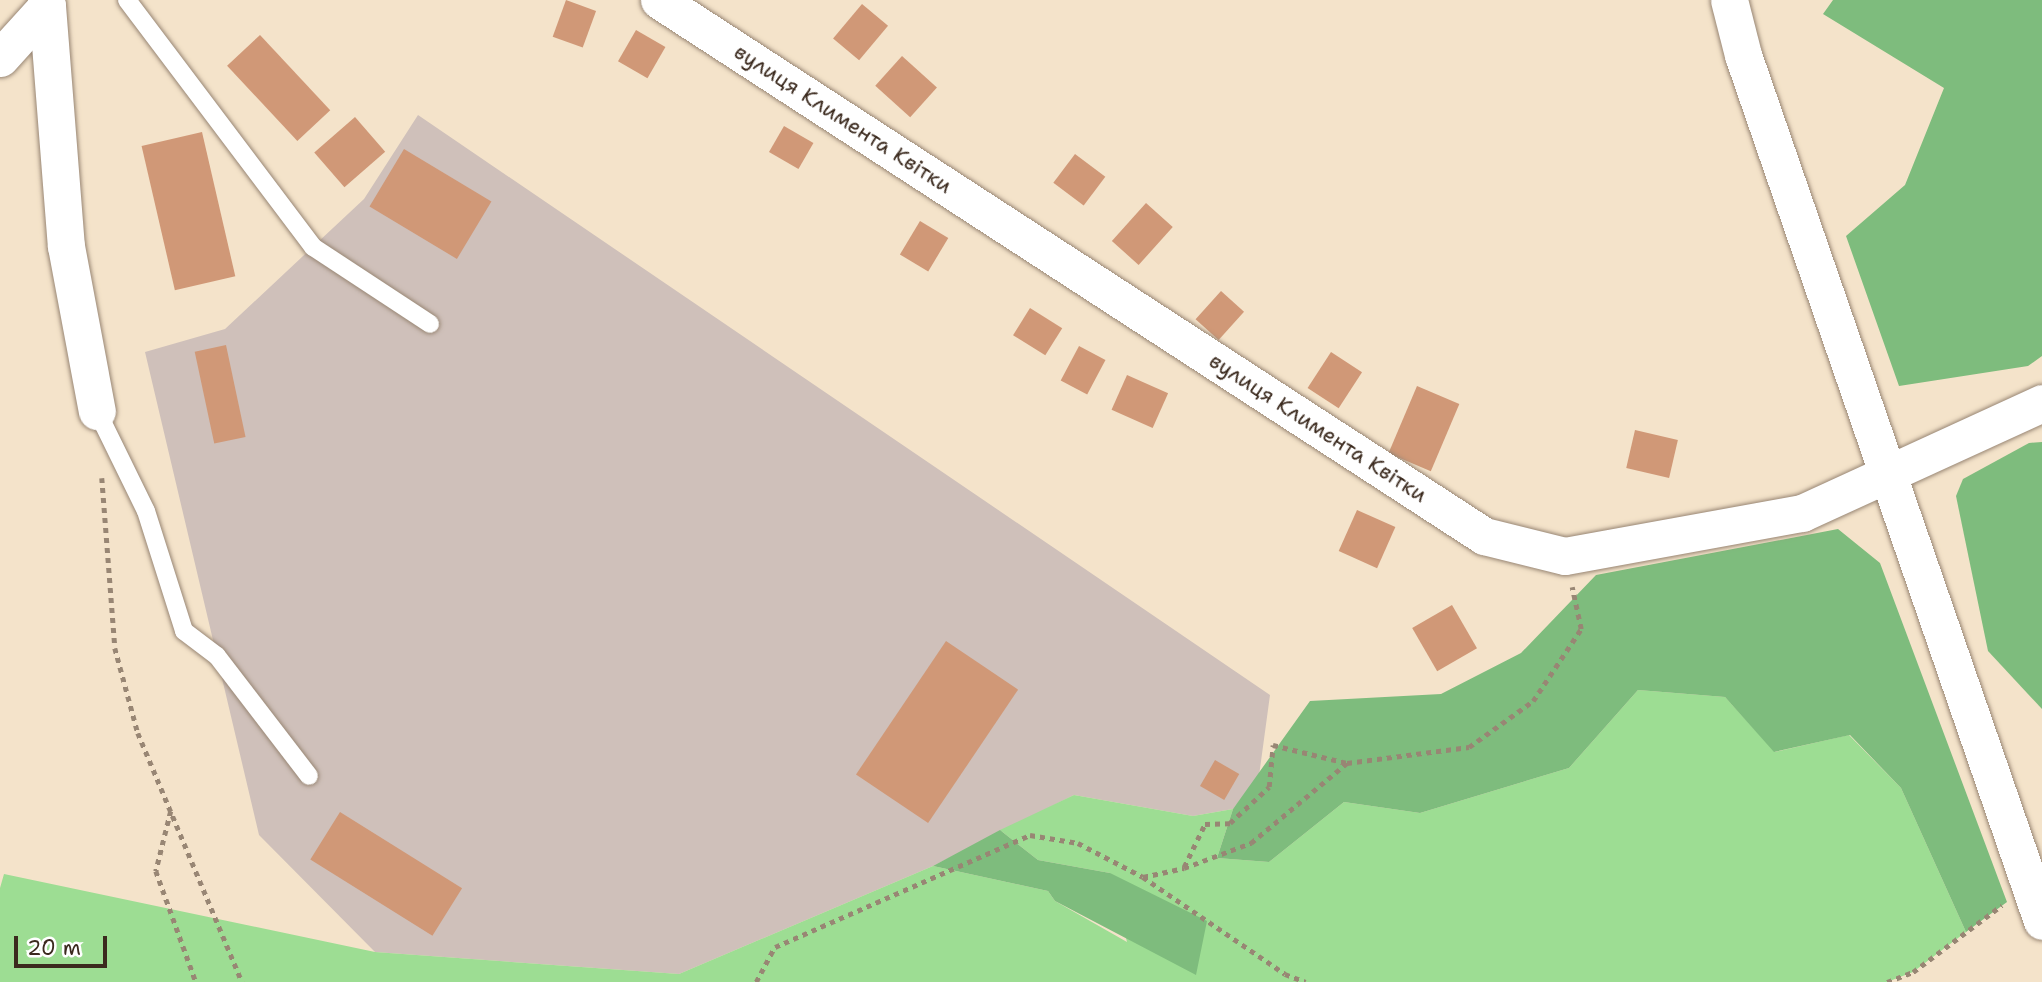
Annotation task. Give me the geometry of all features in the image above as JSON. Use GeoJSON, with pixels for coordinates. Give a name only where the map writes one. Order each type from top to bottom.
{"type":"FeatureCollection","features":[{"type":"Feature","properties":{"kind":"street","name":"вулиця Климента Квітки"},"geometry":{"type":"LineString","coordinates":[[659,0],[1484,536],[1565,556],[1802,513],[1889,476],[2042,403]]}},
{"type":"Feature","properties":{"kind":"street"},"geometry":{"type":"LineString","coordinates":[[1729,0],[1743,55],[2042,921]]}},
{"type":"Feature","properties":{"kind":"street"},"geometry":{"type":"LineString","coordinates":[[0,58],[47,3]]}},
{"type":"Feature","properties":{"kind":"street"},"geometry":{"type":"LineString","coordinates":[[47,3],[66,246],[97,411]]}},
{"type":"Feature","properties":{"kind":"lane"},"geometry":{"type":"LineString","coordinates":[[127,0],[313,247],[430,324]]}},
{"type":"Feature","properties":{"kind":"lane"},"geometry":{"type":"LineString","coordinates":[[97,411],[146,511],[184,631],[217,656],[309,776]]}},
{"type":"Feature","properties":{"kind":"path"},"geometry":{"type":"LineString","coordinates":[[101,467],[115,648],[138,733],[242,982]]}},
{"type":"Feature","properties":{"kind":"path"},"geometry":{"type":"LineString","coordinates":[[1184,868],[1205,824],[1230,822],[1269,787],[1273,745],[1347,763],[1469,747],[1533,701],[1581,629],[1565,556]]}},
{"type":"Feature","properties":{"kind":"path"},"geometry":{"type":"LineString","coordinates":[[1143,877],[1184,868],[1251,843],[1347,763]]}},
{"type":"Feature","properties":{"kind":"path"},"geometry":{"type":"LineString","coordinates":[[171,810],[156,871],[196,982]]}},
{"type":"Feature","properties":{"kind":"path"},"geometry":{"type":"LineString","coordinates":[[756,982],[775,947],[1030,835],[1078,843],[1143,877],[1285,974],[1306,982]]}},
{"type":"Feature","properties":{"kind":"path"},"geometry":{"type":"LineString","coordinates":[[1887,982],[1913,972],[2007,902]]}},
{"type":"Feature","properties":{"kind":"shaded area"},"geometry":{"type":"Polygon","coordinates":[[[418,115],[1270,695],[1259,776],[1233,809],[1193,816],[1074,795],[933,866],[679,974],[375,952],[259,835],[145,352],[225,329],[364,199],[418,115]]]}},
{"type":"Feature","properties":{"kind":"green space"},"geometry":{"type":"Polygon","coordinates":[[[1833,0],[2042,0],[2042,356],[2028,366],[1899,386],[1846,236],[1905,185],[1944,88],[1823,14],[1833,0]]]}},
{"type":"Feature","properties":{"kind":"green space"},"geometry":{"type":"Polygon","coordinates":[[[2042,442],[2042,709],[1988,651],[1956,496],[1963,479],[2029,443],[2042,442]]]}},
{"type":"Feature","properties":{"kind":"green space"},"geometry":{"type":"Polygon","coordinates":[[[1838,529],[1880,563],[2007,902],[1966,932],[1901,788],[1850,735],[1774,752],[1725,697],[1638,690],[1569,768],[1420,813],[1344,802],[1269,862],[1217,858],[1233,809],[1310,701],[1441,694],[1521,653],[1596,575],[1838,529]]]}},
{"type":"Feature","properties":{"kind":"green space"},"geometry":{"type":"Polygon","coordinates":[[[1638,690],[1725,697],[1775,752],[1849,735],[1901,788],[1966,932],[1913,972],[1887,982],[0,982],[0,888],[4,874],[375,952],[679,974],[933,866],[1048,891],[1055,901],[1127,942],[1110,873],[1038,860],[1000,830],[1074,795],[1193,816],[1233,809],[1217,858],[1269,862],[1344,802],[1420,813],[1569,768],[1638,690]]]}},
{"type":"Feature","properties":{"kind":"green space"},"geometry":{"type":"Polygon","coordinates":[[[1000,830],[1038,860],[1110,873],[1207,921],[1196,975],[1055,901],[1048,891],[933,866],[1000,830]]]}},
{"type":"Feature","properties":{"kind":"building"},"geometry":{"type":"Polygon","coordinates":[[[566,0],[596,11],[583,48],[553,37],[566,0]]]}},
{"type":"Feature","properties":{"kind":"building"},"geometry":{"type":"Polygon","coordinates":[[[862,4],[888,26],[859,60],[833,38],[862,4]]]}},
{"type":"Feature","properties":{"kind":"building"},"geometry":{"type":"Polygon","coordinates":[[[636,30],[665,47],[647,78],[618,61],[636,30]]]}},
{"type":"Feature","properties":{"kind":"building"},"geometry":{"type":"Polygon","coordinates":[[[260,35],[330,110],[297,141],[227,66],[260,35]]]}},
{"type":"Feature","properties":{"kind":"building"},"geometry":{"type":"Polygon","coordinates":[[[902,56],[937,87],[910,117],[875,86],[902,56]]]}},
{"type":"Feature","properties":{"kind":"building"},"geometry":{"type":"Polygon","coordinates":[[[355,117],[385,152],[344,187],[314,152],[355,117]]]}},
{"type":"Feature","properties":{"kind":"building"},"geometry":{"type":"Polygon","coordinates":[[[784,126],[813,143],[798,169],[769,152],[784,126]]]}},
{"type":"Feature","properties":{"kind":"building"},"geometry":{"type":"Polygon","coordinates":[[[202,132],[235,276],[175,290],[142,146],[202,132]]]}},
{"type":"Feature","properties":{"kind":"building"},"geometry":{"type":"Polygon","coordinates":[[[404,149],[491,202],[457,259],[369,206],[404,149]]]}},
{"type":"Feature","properties":{"kind":"building"},"geometry":{"type":"Polygon","coordinates":[[[1075,154],[1105,177],[1084,206],[1053,183],[1075,154]]]}},
{"type":"Feature","properties":{"kind":"building"},"geometry":{"type":"Polygon","coordinates":[[[1146,203],[1173,227],[1139,265],[1112,241],[1146,203]]]}},
{"type":"Feature","properties":{"kind":"building"},"geometry":{"type":"Polygon","coordinates":[[[920,221],[948,238],[928,271],[900,254],[920,221]]]}},
{"type":"Feature","properties":{"kind":"building"},"geometry":{"type":"Polygon","coordinates":[[[1221,291],[1244,312],[1219,340],[1196,319],[1221,291]]]}},
{"type":"Feature","properties":{"kind":"building"},"geometry":{"type":"Polygon","coordinates":[[[1030,308],[1062,328],[1045,355],[1013,335],[1030,308]]]}},
{"type":"Feature","properties":{"kind":"building"},"geometry":{"type":"Polygon","coordinates":[[[226,345],[246,437],[214,444],[195,352],[226,345]]]}},
{"type":"Feature","properties":{"kind":"building"},"geometry":{"type":"Polygon","coordinates":[[[1079,346],[1105,360],[1087,395],[1061,380],[1079,346]]]}},
{"type":"Feature","properties":{"kind":"building"},"geometry":{"type":"Polygon","coordinates":[[[1331,352],[1362,372],[1339,408],[1308,388],[1331,352]]]}},
{"type":"Feature","properties":{"kind":"building"},"geometry":{"type":"Polygon","coordinates":[[[1127,375],[1168,393],[1153,428],[1112,410],[1127,375]]]}},
{"type":"Feature","properties":{"kind":"building"},"geometry":{"type":"Polygon","coordinates":[[[1417,386],[1459,404],[1431,471],[1388,453],[1417,386]]]}},
{"type":"Feature","properties":{"kind":"building"},"geometry":{"type":"Polygon","coordinates":[[[1635,430],[1678,440],[1669,478],[1626,468],[1635,430]]]}},
{"type":"Feature","properties":{"kind":"building"},"geometry":{"type":"Polygon","coordinates":[[[1357,510],[1395,527],[1377,568],[1339,551],[1357,510]]]}},
{"type":"Feature","properties":{"kind":"building"},"geometry":{"type":"Polygon","coordinates":[[[1452,605],[1477,648],[1437,671],[1412,628],[1452,605]]]}},
{"type":"Feature","properties":{"kind":"building"},"geometry":{"type":"Polygon","coordinates":[[[946,641],[1018,690],[928,823],[856,774],[946,641]]]}},
{"type":"Feature","properties":{"kind":"building"},"geometry":{"type":"Polygon","coordinates":[[[1215,760],[1239,774],[1224,800],[1200,786],[1215,760]]]}},
{"type":"Feature","properties":{"kind":"building"},"geometry":{"type":"Polygon","coordinates":[[[340,812],[462,888],[432,936],[310,859],[340,812]]]}}]}
